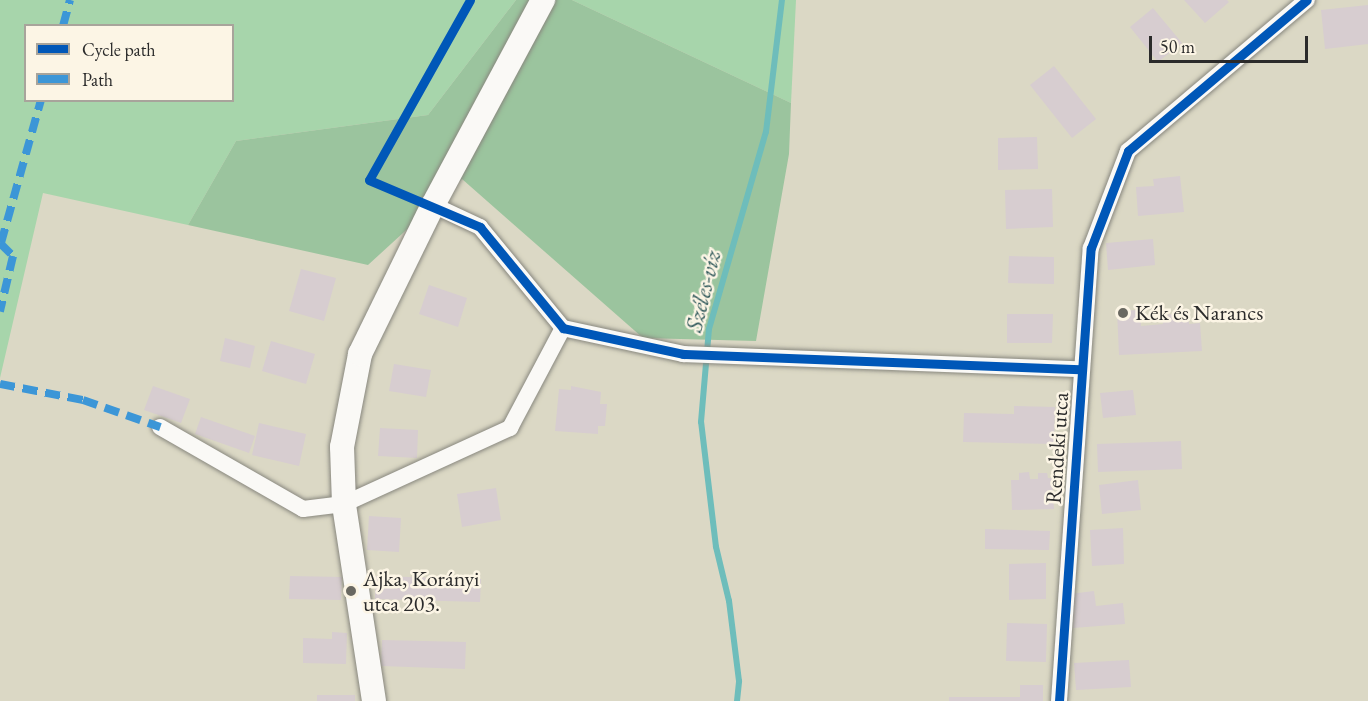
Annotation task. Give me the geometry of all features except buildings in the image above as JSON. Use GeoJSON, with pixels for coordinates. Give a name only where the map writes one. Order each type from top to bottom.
{"type":"FeatureCollection","features":[{"type":"Feature","properties":{"kind":"main road"},"geometry":{"type":"LineString","coordinates":[[374,701],[344,504],[342,447],[360,354],[433,205],[543,0]]}},
{"type":"Feature","properties":{"kind":"street","name":"Rendeki utca"},"geometry":{"type":"LineString","coordinates":[[1059,701],[1091,249],[1128,151],[1307,0]]}},
{"type":"Feature","properties":{"kind":"street"},"geometry":{"type":"LineString","coordinates":[[433,205],[480,227],[563,328],[683,354],[1082,369]]}},
{"type":"Feature","properties":{"kind":"street"},"geometry":{"type":"LineString","coordinates":[[160,427],[303,509],[344,504],[510,428],[563,328]]}},
{"type":"Feature","properties":{"kind":"green space"},"geometry":{"type":"Polygon","coordinates":[[[0,0],[516,0],[428,115],[236,141],[188,225],[43,193],[0,378],[0,0]]]}},
{"type":"Feature","properties":{"kind":"green space"},"geometry":{"type":"Polygon","coordinates":[[[516,0],[572,0],[791,103],[789,154],[756,341],[643,338],[462,179],[368,265],[188,225],[236,141],[428,115],[516,0]]]}},
{"type":"Feature","properties":{"kind":"green space"},"geometry":{"type":"Polygon","coordinates":[[[572,0],[796,0],[791,103],[572,0]]]}},
{"type":"Feature","properties":{"kind":"waterway","name":"Széles-víz"},"geometry":{"type":"LineString","coordinates":[[737,701],[739,681],[729,601],[716,547],[701,422],[709,329],[766,132],[782,0]]}},
{"type":"Feature","properties":{"kind":"marked path"},"geometry":{"type":"LineString","coordinates":[[64,24],[70,0]]}},
{"type":"Feature","properties":{"kind":"marked path"},"geometry":{"type":"LineString","coordinates":[[1,243],[40,102]]}},
{"type":"Feature","properties":{"kind":"marked path"},"geometry":{"type":"LineString","coordinates":[[0,243],[13,256],[0,311]]}},
{"type":"Feature","properties":{"kind":"marked path"},"geometry":{"type":"LineString","coordinates":[[0,384],[83,400],[160,427]]}},
{"type":"Feature","properties":{"kind":"cycle path"},"geometry":{"type":"LineString","coordinates":[[470,0],[369,180],[480,227],[563,328],[683,354],[1082,369]]}},
{"type":"Feature","properties":{"kind":"cycle path"},"geometry":{"type":"LineString","coordinates":[[1059,701],[1091,248],[1128,151],[1307,0]]}},
{"type":"Feature","properties":{"kind":"place","name":"Kék és Narancs"},"geometry":{"type":"Point","coordinates":[1123,313]}},
{"type":"Feature","properties":{"kind":"place","name":"Ajka, Korányi utca 203."},"geometry":{"type":"Point","coordinates":[351,591]}}]}
